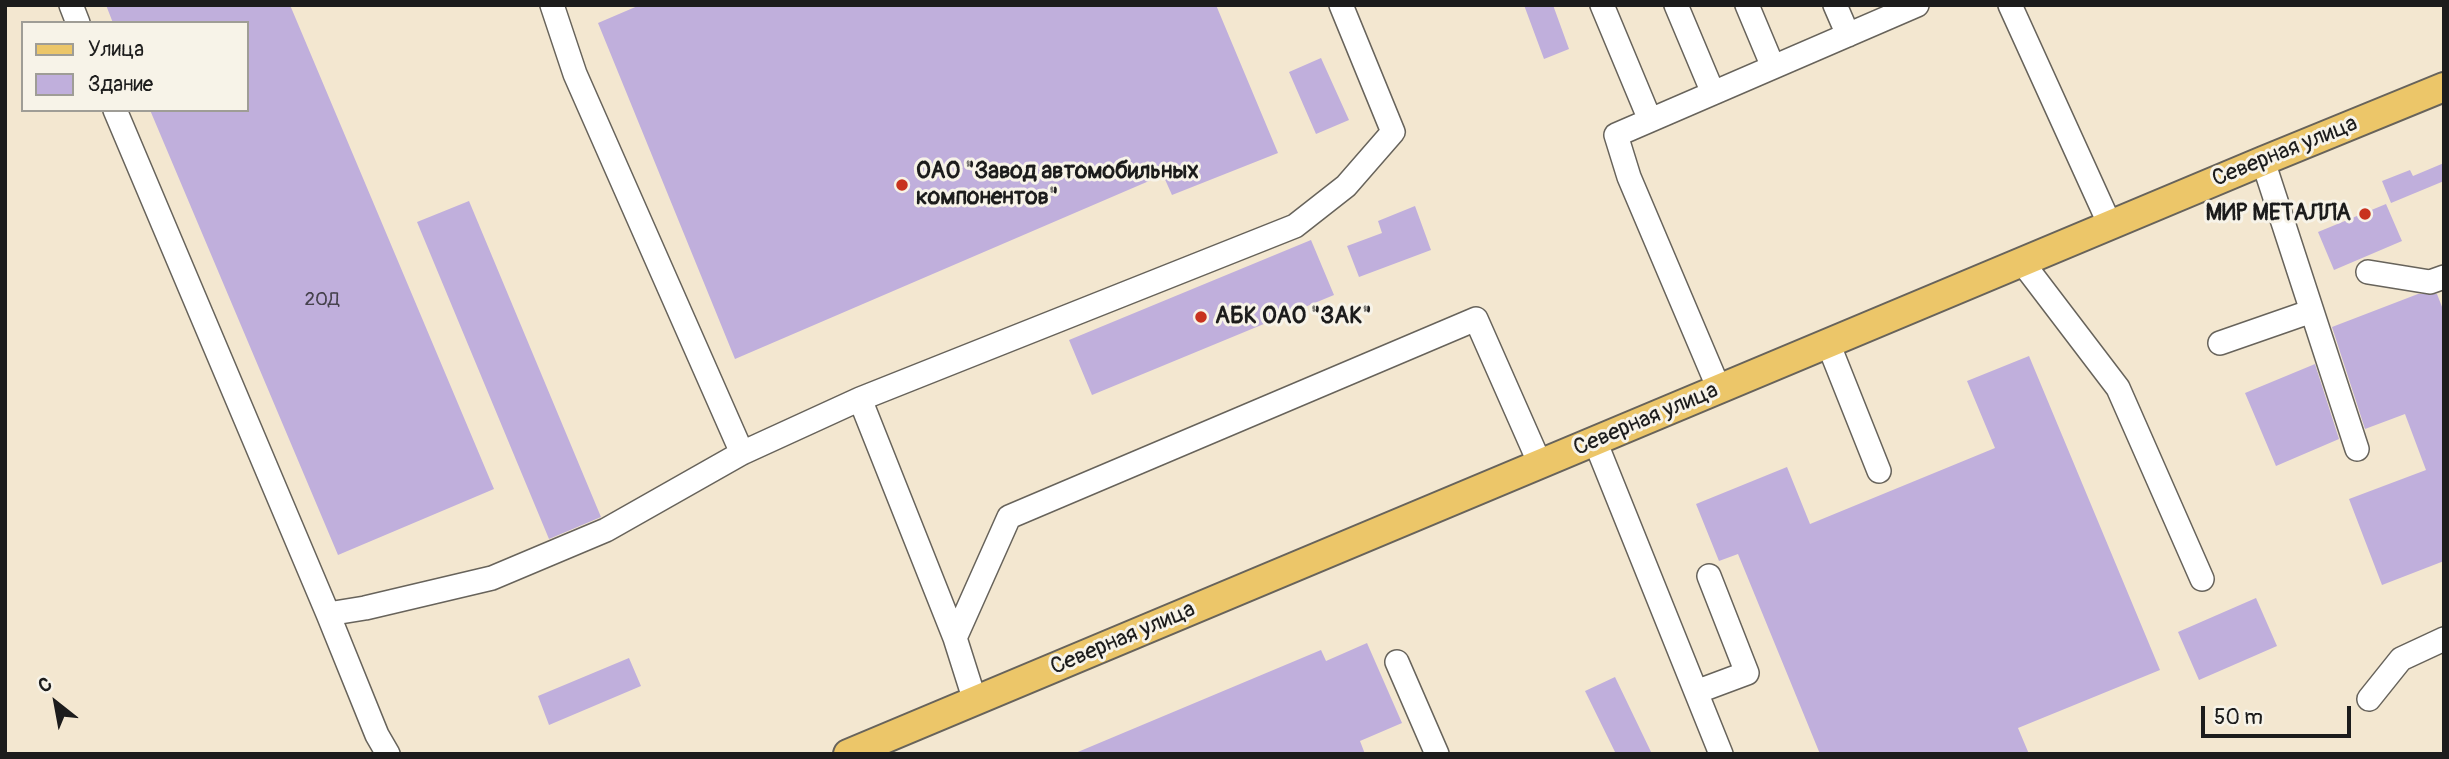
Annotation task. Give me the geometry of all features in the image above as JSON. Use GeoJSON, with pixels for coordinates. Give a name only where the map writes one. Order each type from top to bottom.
{"type":"FeatureCollection","features":[{"type":"Feature","properties":{"kind":"main road","name":"Северная улица"},"geometry":{"type":"LineString","coordinates":[[848,754],[2444,87]]}},
{"type":"Feature","properties":{"kind":"lane"},"geometry":{"type":"LineString","coordinates":[[552,5],[575,74],[743,453]]}},
{"type":"Feature","properties":{"kind":"lane"},"geometry":{"type":"LineString","coordinates":[[328,614],[492,578],[606,530],[743,453],[860,399],[1296,226],[1346,186],[1394,132],[1341,5]]}},
{"type":"Feature","properties":{"kind":"lane"},"geometry":{"type":"LineString","coordinates":[[1602,5],[1650,120]]}},
{"type":"Feature","properties":{"kind":"lane"},"geometry":{"type":"LineString","coordinates":[[1676,5],[1713,93]]}},
{"type":"Feature","properties":{"kind":"lane"},"geometry":{"type":"LineString","coordinates":[[1747,5],[1773,67]]}},
{"type":"Feature","properties":{"kind":"lane"},"geometry":{"type":"LineString","coordinates":[[1835,5],[1848,35]]}},
{"type":"Feature","properties":{"kind":"lane"},"geometry":{"type":"LineString","coordinates":[[1718,389],[1629,177],[1616,135],[1917,5]]}},
{"type":"Feature","properties":{"kind":"lane"},"geometry":{"type":"LineString","coordinates":[[2010,5],[2110,225]]}},
{"type":"Feature","properties":{"kind":"lane"},"geometry":{"type":"LineString","coordinates":[[116,112],[377,735],[388,754]]}},
{"type":"Feature","properties":{"kind":"lane"},"geometry":{"type":"LineString","coordinates":[[2263,161],[2357,449]]}},
{"type":"Feature","properties":{"kind":"lane"},"geometry":{"type":"LineString","coordinates":[[2022,262],[2118,388],[2202,579]]}},
{"type":"Feature","properties":{"kind":"lane"},"geometry":{"type":"LineString","coordinates":[[2368,272],[2430,282],[2444,277]]}},
{"type":"Feature","properties":{"kind":"lane"},"geometry":{"type":"LineString","coordinates":[[2220,343],[2312,312]]}},
{"type":"Feature","properties":{"kind":"lane"},"geometry":{"type":"LineString","coordinates":[[955,638],[1009,517],[1476,319],[1539,464]]}},
{"type":"Feature","properties":{"kind":"lane"},"geometry":{"type":"LineString","coordinates":[[1828,343],[1879,471]]}},
{"type":"Feature","properties":{"kind":"lane"},"geometry":{"type":"LineString","coordinates":[[860,399],[955,638],[975,701]]}},
{"type":"Feature","properties":{"kind":"lane"},"geometry":{"type":"LineString","coordinates":[[1595,441],[1721,754]]}},
{"type":"Feature","properties":{"kind":"lane"},"geometry":{"type":"LineString","coordinates":[[1696,692],[1747,673],[1709,576]]}},
{"type":"Feature","properties":{"kind":"lane"},"geometry":{"type":"LineString","coordinates":[[2370,698],[2401,659],[2444,639]]}},
{"type":"Feature","properties":{"kind":"lane"},"geometry":{"type":"LineString","coordinates":[[1397,663],[1437,754]]}},
{"type":"Feature","properties":{"kind":"building"},"geometry":{"type":"Polygon","coordinates":[[[106,5],[290,5],[494,489],[338,555],[151,112],[248,112],[248,21],[112,21],[106,5]]]}},
{"type":"Feature","properties":{"kind":"building","name":"ОАО \"Завод автомобильных компонентов\""},"geometry":{"type":"Polygon","coordinates":[[[640,5],[1216,5],[1278,153],[1172,195],[1163,175],[735,359],[598,23],[640,5]]]}},
{"type":"Feature","properties":{"kind":"building"},"geometry":{"type":"Polygon","coordinates":[[[1524,5],[1553,5],[1569,49],[1544,59],[1524,5]]]}},
{"type":"Feature","properties":{"kind":"building"},"geometry":{"type":"Polygon","coordinates":[[[1321,58],[1349,120],[1316,134],[1289,72],[1321,58]]]}},
{"type":"Feature","properties":{"kind":"building"},"geometry":{"type":"Polygon","coordinates":[[[2444,163],[2444,181],[2391,203],[2382,181],[2410,170],[2413,176],[2444,163]]]}},
{"type":"Feature","properties":{"kind":"building"},"geometry":{"type":"Polygon","coordinates":[[[469,201],[601,517],[549,539],[417,222],[469,201]]]}},
{"type":"Feature","properties":{"kind":"building"},"geometry":{"type":"Polygon","coordinates":[[[2386,204],[2402,241],[2334,270],[2318,232],[2386,204]]]}},
{"type":"Feature","properties":{"kind":"building"},"geometry":{"type":"Polygon","coordinates":[[[1415,206],[1431,250],[1359,277],[1347,246],[1382,233],[1378,221],[1415,206]]]}},
{"type":"Feature","properties":{"kind":"building","name":"АБК ОАО \"ЗАК\""},"geometry":{"type":"Polygon","coordinates":[[[1311,240],[1334,295],[1092,395],[1069,340],[1311,240]]]}},
{"type":"Feature","properties":{"kind":"building"},"geometry":{"type":"Polygon","coordinates":[[[2418,294],[2437,294],[2444,312],[2444,561],[2382,585],[2349,499],[2426,470],[2405,414],[2365,429],[2332,327],[2418,294]]]}},
{"type":"Feature","properties":{"kind":"building"},"geometry":{"type":"Polygon","coordinates":[[[2029,356],[2160,670],[2018,728],[2029,754],[1820,754],[1738,554],[1719,561],[1696,504],[1787,467],[1810,524],[1995,448],[1967,381],[2029,356]]]}},
{"type":"Feature","properties":{"kind":"building"},"geometry":{"type":"Polygon","coordinates":[[[2315,364],[2339,439],[2276,466],[2245,393],[2315,364]]]}},
{"type":"Feature","properties":{"kind":"building"},"geometry":{"type":"Polygon","coordinates":[[[2256,598],[2277,646],[2199,680],[2178,632],[2256,598]]]}},
{"type":"Feature","properties":{"kind":"building"},"geometry":{"type":"Polygon","coordinates":[[[1367,643],[1402,723],[1360,741],[1365,754],[1073,754],[1321,650],[1326,661],[1367,643]]]}},
{"type":"Feature","properties":{"kind":"building"},"geometry":{"type":"Polygon","coordinates":[[[629,658],[641,686],[549,725],[538,696],[629,658]]]}},
{"type":"Feature","properties":{"kind":"building"},"geometry":{"type":"Polygon","coordinates":[[[1615,677],[1652,754],[1616,754],[1585,691],[1615,677]]]}},
{"type":"Feature","properties":{"kind":"place","name":"ОАО \"Завод автомобильных компонентов\""},"geometry":{"type":"Point","coordinates":[902,185]}},
{"type":"Feature","properties":{"kind":"place","name":"МИР МЕТАЛЛА"},"geometry":{"type":"Point","coordinates":[2365,214]}},
{"type":"Feature","properties":{"kind":"place","name":"АБК ОАО \"ЗАК\""},"geometry":{"type":"Point","coordinates":[1201,317]}}]}
